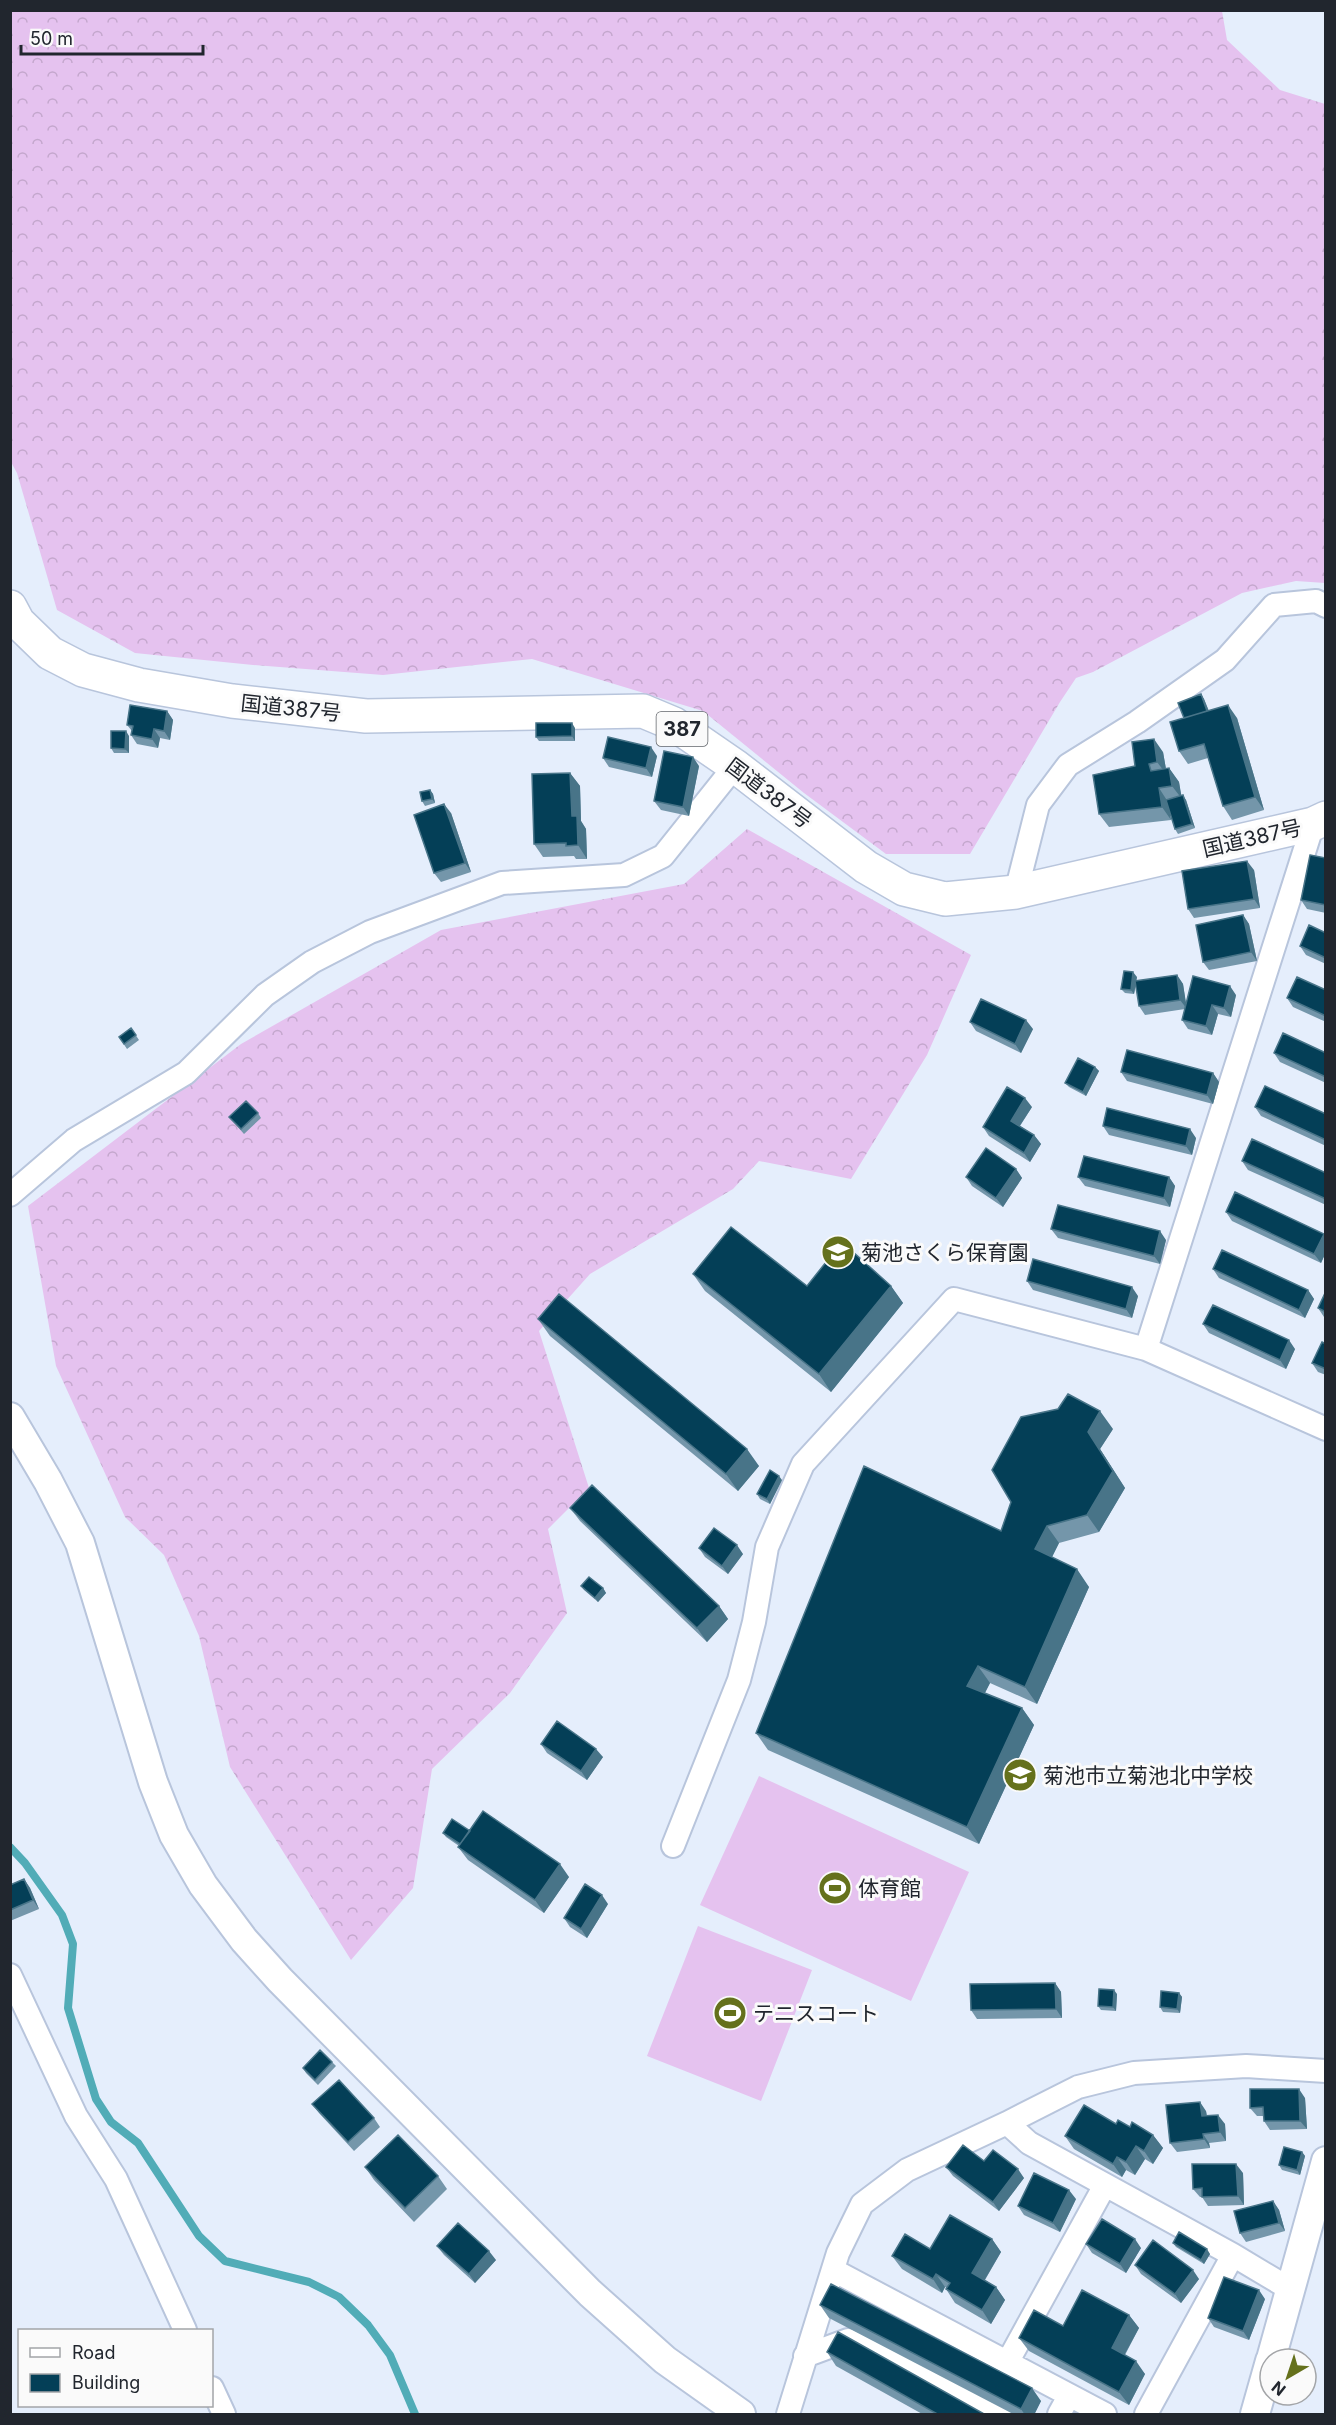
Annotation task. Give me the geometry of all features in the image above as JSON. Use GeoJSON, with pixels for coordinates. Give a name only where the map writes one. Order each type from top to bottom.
{"type":"FeatureCollection","features":[{"type":"Feature","properties":{"kind":"highway","name":"国道387号"},"geometry":{"type":"LineString","coordinates":[[10,607],[18,622],[50,653],[83,670],[139,685],[232,701],[366,716],[642,711],[674,724],[735,766],[866,867],[904,889],[945,899],[1016,892],[1319,821]]}},
{"type":"Feature","properties":{"kind":"street"},"geometry":{"type":"LineString","coordinates":[[1016,892],[1038,805],[1068,765],[1137,722],[1225,660],[1274,605],[1316,601],[1326,606]]}},
{"type":"Feature","properties":{"kind":"street"},"geometry":{"type":"LineString","coordinates":[[10,1195],[74,1140],[186,1073],[265,994],[312,962],[370,932],[502,883],[624,875],[663,856],[735,766]]}},
{"type":"Feature","properties":{"kind":"street"},"geometry":{"type":"LineString","coordinates":[[1146,1349],[1319,821]]}},
{"type":"Feature","properties":{"kind":"street"},"geometry":{"type":"LineString","coordinates":[[673,1846],[739,1680],[754,1622],[767,1547],[803,1464],[954,1299],[1146,1349],[1326,1429]]}},
{"type":"Feature","properties":{"kind":"street"},"geometry":{"type":"LineString","coordinates":[[10,1417],[48,1481],[80,1543],[153,1782],[174,1835],[202,1885],[244,1940],[280,1980],[590,2293],[665,2360],[741,2415]]}},
{"type":"Feature","properties":{"kind":"street"},"geometry":{"type":"LineString","coordinates":[[10,1975],[76,2116],[116,2180],[184,2329]]}},
{"type":"Feature","properties":{"kind":"street"},"geometry":{"type":"LineString","coordinates":[[788,2415],[838,2253],[862,2204],[907,2170],[1078,2087],[1134,2073],[1246,2067],[1326,2071]]}},
{"type":"Feature","properties":{"kind":"street"},"geometry":{"type":"LineString","coordinates":[[1007,2123],[1029,2143],[1233,2255],[1290,2289]]}},
{"type":"Feature","properties":{"kind":"street"},"geometry":{"type":"LineString","coordinates":[[1274,2347],[1326,2161]]}},
{"type":"Feature","properties":{"kind":"street"},"geometry":{"type":"LineString","coordinates":[[1007,2363],[1105,2185]]}},
{"type":"Feature","properties":{"kind":"street"},"geometry":{"type":"LineString","coordinates":[[1146,2415],[1233,2255]]}},
{"type":"Feature","properties":{"kind":"street"},"geometry":{"type":"LineString","coordinates":[[833,2270],[1007,2363],[1064,2405],[1104,2415]]}},
{"type":"Feature","properties":{"kind":"street"},"geometry":{"type":"LineString","coordinates":[[806,2356],[848,2340],[1000,2415]]}},
{"type":"Feature","properties":{"kind":"street"},"geometry":{"type":"LineString","coordinates":[[213,2390],[224,2415]]}},
{"type":"Feature","properties":{"kind":"green space"},"geometry":{"type":"Polygon","coordinates":[[[11,10],[1222,11],[1227,40],[1280,90],[1325,104],[1325,583],[1296,581],[1242,593],[1093,672],[1076,678],[970,854],[886,854],[804,793],[703,711],[532,659],[383,675],[135,653],[57,610],[17,473],[11,462],[11,10]]]}},
{"type":"Feature","properties":{"kind":"green space"},"geometry":{"type":"Polygon","coordinates":[[[747,829],[971,955],[927,1055],[851,1179],[759,1161],[733,1189],[590,1274],[539,1331],[589,1488],[548,1529],[567,1613],[510,1693],[432,1769],[413,1888],[351,1960],[230,1767],[199,1636],[164,1555],[125,1517],[56,1366],[28,1206],[241,1044],[441,930],[684,884],[747,829]]]}},
{"type":"Feature","properties":{"kind":"green space","name":"体育館"},"geometry":{"type":"Polygon","coordinates":[[[759,1776],[969,1872],[911,2001],[700,1905],[759,1776]]]}},
{"type":"Feature","properties":{"kind":"green space","name":"テニスコート"},"geometry":{"type":"Polygon","coordinates":[[[698,1926],[812,1970],[761,2101],[647,2056],[698,1926]]]}},
{"type":"Feature","properties":{"kind":"building"},"geometry":{"type":"Polygon","coordinates":[[[1201,694],[1207,711],[1184,718],[1178,703],[1201,694]]]}},
{"type":"Feature","properties":{"kind":"building"},"geometry":{"type":"Polygon","coordinates":[[[130,705],[167,711],[164,731],[154,729],[152,739],[131,735],[133,726],[127,725],[130,705]]]}},
{"type":"Feature","properties":{"kind":"building"},"geometry":{"type":"Polygon","coordinates":[[[1228,705],[1255,797],[1223,806],[1204,744],[1179,751],[1170,722],[1228,705]]]}},
{"type":"Feature","properties":{"kind":"building"},"geometry":{"type":"Polygon","coordinates":[[[536,723],[572,723],[572,736],[536,737],[536,723]]]}},
{"type":"Feature","properties":{"kind":"building"},"geometry":{"type":"Polygon","coordinates":[[[111,731],[126,731],[125,749],[111,748],[111,731]]]}},
{"type":"Feature","properties":{"kind":"building"},"geometry":{"type":"Polygon","coordinates":[[[608,737],[651,747],[646,768],[603,758],[608,737]]]}},
{"type":"Feature","properties":{"kind":"building"},"geometry":{"type":"Polygon","coordinates":[[[1154,739],[1157,762],[1149,764],[1151,771],[1169,768],[1172,786],[1159,788],[1162,807],[1099,814],[1093,775],[1135,766],[1132,742],[1154,739]]]}},
{"type":"Feature","properties":{"kind":"building"},"geometry":{"type":"Polygon","coordinates":[[[664,751],[693,757],[683,807],[654,801],[664,751]]]}},
{"type":"Feature","properties":{"kind":"building"},"geometry":{"type":"Polygon","coordinates":[[[570,773],[572,816],[577,816],[578,845],[534,844],[532,774],[570,773]]]}},
{"type":"Feature","properties":{"kind":"building"},"geometry":{"type":"Polygon","coordinates":[[[430,790],[432,799],[422,801],[420,792],[430,790]]]}},
{"type":"Feature","properties":{"kind":"building"},"geometry":{"type":"Polygon","coordinates":[[[1183,795],[1192,824],[1175,829],[1166,800],[1183,795]]]}},
{"type":"Feature","properties":{"kind":"building"},"geometry":{"type":"Polygon","coordinates":[[[444,804],[465,863],[434,873],[414,815],[444,804]]]}},
{"type":"Feature","properties":{"kind":"building"},"geometry":{"type":"Polygon","coordinates":[[[1310,855],[1326,858],[1326,905],[1301,900],[1310,855]]]}},
{"type":"Feature","properties":{"kind":"building"},"geometry":{"type":"Polygon","coordinates":[[[1247,861],[1254,899],[1188,909],[1182,871],[1247,861]]]}},
{"type":"Feature","properties":{"kind":"building"},"geometry":{"type":"Polygon","coordinates":[[[1243,915],[1251,952],[1203,962],[1196,925],[1243,915]]]}},
{"type":"Feature","properties":{"kind":"building"},"geometry":{"type":"Polygon","coordinates":[[[1309,925],[1326,933],[1326,958],[1300,946],[1309,925]]]}},
{"type":"Feature","properties":{"kind":"building"},"geometry":{"type":"Polygon","coordinates":[[[1124,971],[1133,972],[1131,990],[1121,989],[1124,971]]]}},
{"type":"Feature","properties":{"kind":"building"},"geometry":{"type":"Polygon","coordinates":[[[1177,975],[1180,1000],[1139,1006],[1135,981],[1177,975]]]}},
{"type":"Feature","properties":{"kind":"building"},"geometry":{"type":"Polygon","coordinates":[[[1193,976],[1230,986],[1224,1008],[1212,1005],[1206,1026],[1182,1020],[1193,976]]]}},
{"type":"Feature","properties":{"kind":"building"},"geometry":{"type":"Polygon","coordinates":[[[1297,977],[1326,990],[1326,1016],[1287,998],[1297,977]]]}},
{"type":"Feature","properties":{"kind":"building"},"geometry":{"type":"Polygon","coordinates":[[[981,999],[1026,1020],[1015,1044],[970,1022],[981,999]]]}},
{"type":"Feature","properties":{"kind":"building"},"geometry":{"type":"Polygon","coordinates":[[[131,1028],[136,1035],[124,1044],[119,1037],[131,1028]]]}},
{"type":"Feature","properties":{"kind":"building"},"geometry":{"type":"Polygon","coordinates":[[[1283,1033],[1326,1053],[1326,1077],[1274,1053],[1283,1033]]]}},
{"type":"Feature","properties":{"kind":"building"},"geometry":{"type":"Polygon","coordinates":[[[1127,1050],[1213,1073],[1207,1095],[1121,1072],[1127,1050]]]}},
{"type":"Feature","properties":{"kind":"building"},"geometry":{"type":"Polygon","coordinates":[[[1078,1058],[1095,1067],[1083,1092],[1065,1083],[1078,1058]]]}},
{"type":"Feature","properties":{"kind":"building"},"geometry":{"type":"Polygon","coordinates":[[[1265,1086],[1326,1114],[1326,1140],[1255,1107],[1265,1086]]]}},
{"type":"Feature","properties":{"kind":"building"},"geometry":{"type":"Polygon","coordinates":[[[1007,1087],[1025,1098],[1011,1121],[1034,1135],[1024,1153],[983,1127],[1007,1087]]]}},
{"type":"Feature","properties":{"kind":"building"},"geometry":{"type":"Polygon","coordinates":[[[246,1101],[258,1113],[241,1129],[229,1117],[246,1101]]]}},
{"type":"Feature","properties":{"kind":"building"},"geometry":{"type":"Polygon","coordinates":[[[1107,1108],[1190,1129],[1186,1146],[1103,1126],[1107,1108]]]}},
{"type":"Feature","properties":{"kind":"building"},"geometry":{"type":"Polygon","coordinates":[[[1252,1139],[1326,1173],[1326,1199],[1242,1161],[1252,1139]]]}},
{"type":"Feature","properties":{"kind":"building"},"geometry":{"type":"Polygon","coordinates":[[[986,1148],[1016,1169],[996,1198],[966,1177],[986,1148]]]}},
{"type":"Feature","properties":{"kind":"building"},"geometry":{"type":"Polygon","coordinates":[[[1084,1156],[1169,1177],[1164,1198],[1078,1177],[1084,1156]]]}},
{"type":"Feature","properties":{"kind":"building"},"geometry":{"type":"Polygon","coordinates":[[[1235,1192],[1324,1234],[1314,1254],[1226,1212],[1235,1192]]]}},
{"type":"Feature","properties":{"kind":"building"},"geometry":{"type":"Polygon","coordinates":[[[1058,1205],[1160,1231],[1154,1256],[1051,1229],[1058,1205]]]}},
{"type":"Feature","properties":{"kind":"building"},"geometry":{"type":"Polygon","coordinates":[[[731,1227],[807,1286],[842,1242],[891,1286],[819,1374],[693,1274],[731,1227]]]}},
{"type":"Feature","properties":{"kind":"building"},"geometry":{"type":"Polygon","coordinates":[[[1222,1250],[1308,1290],[1299,1310],[1213,1269],[1222,1250]]]}},
{"type":"Feature","properties":{"kind":"building"},"geometry":{"type":"Polygon","coordinates":[[[1033,1259],[1132,1287],[1126,1309],[1027,1281],[1033,1259]]]}},
{"type":"Feature","properties":{"kind":"building"},"geometry":{"type":"Polygon","coordinates":[[[1326,1291],[1326,1312],[1318,1308],[1326,1291]]]}},
{"type":"Feature","properties":{"kind":"building"},"geometry":{"type":"Polygon","coordinates":[[[559,1294],[747,1449],[726,1474],[538,1319],[559,1294]]]}},
{"type":"Feature","properties":{"kind":"building"},"geometry":{"type":"Polygon","coordinates":[[[1213,1305],[1289,1340],[1280,1360],[1203,1324],[1213,1305]]]}},
{"type":"Feature","properties":{"kind":"building"},"geometry":{"type":"Polygon","coordinates":[[[1322,1342],[1326,1344],[1326,1369],[1312,1363],[1322,1342]]]}},
{"type":"Feature","properties":{"kind":"building"},"geometry":{"type":"Polygon","coordinates":[[[1068,1394],[1100,1411],[1088,1432],[1113,1471],[1087,1515],[1047,1526],[1035,1549],[1077,1569],[1025,1687],[978,1666],[967,1686],[1022,1708],[967,1827],[756,1733],[864,1466],[1001,1531],[1011,1502],[992,1470],[1021,1417],[1058,1409],[1068,1394]]]}},
{"type":"Feature","properties":{"kind":"building"},"geometry":{"type":"Polygon","coordinates":[[[770,1470],[779,1476],[767,1499],[757,1494],[770,1470]]]}},
{"type":"Feature","properties":{"kind":"building"},"geometry":{"type":"Polygon","coordinates":[[[592,1485],[719,1606],[697,1628],[570,1508],[592,1485]]]}},
{"type":"Feature","properties":{"kind":"building"},"geometry":{"type":"Polygon","coordinates":[[[714,1528],[737,1545],[722,1566],[699,1548],[714,1528]]]}},
{"type":"Feature","properties":{"kind":"building"},"geometry":{"type":"Polygon","coordinates":[[[589,1577],[603,1588],[595,1598],[581,1586],[589,1577]]]}},
{"type":"Feature","properties":{"kind":"building"},"geometry":{"type":"Polygon","coordinates":[[[557,1721],[596,1749],[581,1771],[541,1744],[557,1721]]]}},
{"type":"Feature","properties":{"kind":"building"},"geometry":{"type":"Polygon","coordinates":[[[483,1811],[560,1864],[535,1900],[458,1847],[483,1811]]]}},
{"type":"Feature","properties":{"kind":"building"},"geometry":{"type":"Polygon","coordinates":[[[452,1819],[470,1831],[460,1844],[443,1833],[452,1819]]]}},
{"type":"Feature","properties":{"kind":"building"},"geometry":{"type":"Polygon","coordinates":[[[24,1879],[33,1900],[10,1910],[10,1885],[24,1879]]]}},
{"type":"Feature","properties":{"kind":"building"},"geometry":{"type":"Polygon","coordinates":[[[585,1884],[602,1895],[581,1929],[564,1918],[585,1884]]]}},
{"type":"Feature","properties":{"kind":"building"},"geometry":{"type":"Polygon","coordinates":[[[1055,1983],[1056,2009],[971,2010],[970,1984],[1055,1983]]]}},
{"type":"Feature","properties":{"kind":"building"},"geometry":{"type":"Polygon","coordinates":[[[1099,1989],[1114,1990],[1113,2007],[1098,2006],[1099,1989]]]}},
{"type":"Feature","properties":{"kind":"building"},"geometry":{"type":"Polygon","coordinates":[[[1161,1991],[1179,1993],[1177,2009],[1160,2007],[1161,1991]]]}},
{"type":"Feature","properties":{"kind":"building"},"geometry":{"type":"Polygon","coordinates":[[[320,2050],[332,2062],[315,2080],[303,2068],[320,2050]]]}},
{"type":"Feature","properties":{"kind":"building"},"geometry":{"type":"Polygon","coordinates":[[[339,2080],[374,2118],[348,2142],[312,2104],[339,2080]]]}},
{"type":"Feature","properties":{"kind":"building"},"geometry":{"type":"Polygon","coordinates":[[[1250,2089],[1299,2089],[1300,2121],[1264,2121],[1263,2107],[1250,2108],[1250,2089]]]}},
{"type":"Feature","properties":{"kind":"building"},"geometry":{"type":"Polygon","coordinates":[[[1200,2102],[1202,2116],[1218,2115],[1220,2132],[1203,2134],[1204,2139],[1170,2143],[1166,2105],[1200,2102]]]}},
{"type":"Feature","properties":{"kind":"building"},"geometry":{"type":"Polygon","coordinates":[[[1084,2105],[1116,2124],[1118,2120],[1130,2127],[1132,2122],[1153,2135],[1144,2151],[1136,2146],[1126,2162],[1117,2157],[1113,2164],[1065,2136],[1084,2105]]]}},
{"type":"Feature","properties":{"kind":"building"},"geometry":{"type":"Polygon","coordinates":[[[398,2135],[438,2176],[405,2208],[365,2167],[398,2135]]]}},
{"type":"Feature","properties":{"kind":"building"},"geometry":{"type":"Polygon","coordinates":[[[963,2145],[984,2161],[993,2150],[1018,2169],[993,2202],[946,2167],[963,2145]]]}},
{"type":"Feature","properties":{"kind":"building"},"geometry":{"type":"Polygon","coordinates":[[[1284,2147],[1302,2152],[1297,2170],[1279,2165],[1284,2147]]]}},
{"type":"Feature","properties":{"kind":"building"},"geometry":{"type":"Polygon","coordinates":[[[1192,2164],[1236,2164],[1238,2196],[1202,2197],[1202,2188],[1193,2189],[1192,2164]]]}},
{"type":"Feature","properties":{"kind":"building"},"geometry":{"type":"Polygon","coordinates":[[[1034,2173],[1069,2190],[1053,2223],[1018,2206],[1034,2173]]]}},
{"type":"Feature","properties":{"kind":"building"},"geometry":{"type":"Polygon","coordinates":[[[1273,2201],[1279,2223],[1240,2233],[1234,2211],[1273,2201]]]}},
{"type":"Feature","properties":{"kind":"building"},"geometry":{"type":"Polygon","coordinates":[[[950,2215],[992,2239],[972,2273],[996,2287],[982,2310],[946,2289],[950,2283],[936,2274],[933,2279],[892,2256],[905,2234],[930,2249],[950,2215]]]}},
{"type":"Feature","properties":{"kind":"building"},"geometry":{"type":"Polygon","coordinates":[[[1102,2219],[1135,2239],[1120,2264],[1086,2244],[1102,2219]]]}},
{"type":"Feature","properties":{"kind":"building"},"geometry":{"type":"Polygon","coordinates":[[[458,2223],[489,2251],[469,2274],[437,2246],[458,2223]]]}},
{"type":"Feature","properties":{"kind":"building"},"geometry":{"type":"Polygon","coordinates":[[[1179,2232],[1207,2249],[1201,2260],[1173,2243],[1179,2232]]]}},
{"type":"Feature","properties":{"kind":"building"},"geometry":{"type":"Polygon","coordinates":[[[1153,2240],[1193,2270],[1175,2294],[1135,2265],[1153,2240]]]}},
{"type":"Feature","properties":{"kind":"building"},"geometry":{"type":"Polygon","coordinates":[[[1224,2277],[1259,2290],[1243,2331],[1208,2318],[1224,2277]]]}},
{"type":"Feature","properties":{"kind":"building"},"geometry":{"type":"Polygon","coordinates":[[[831,2284],[1032,2388],[1021,2409],[820,2305],[831,2284]]]}},
{"type":"Feature","properties":{"kind":"building"},"geometry":{"type":"Polygon","coordinates":[[[1082,2290],[1129,2315],[1112,2348],[1136,2361],[1119,2392],[1019,2338],[1034,2310],[1063,2326],[1082,2290]]]}},
{"type":"Feature","properties":{"kind":"building"},"geometry":{"type":"Polygon","coordinates":[[[838,2332],[986,2415],[939,2415],[827,2352],[838,2332]]]}},
{"type":"Feature","properties":{"kind":"waterway"},"geometry":{"type":"LineString","coordinates":[[10,1847],[25,1863],[62,1915],[73,1944],[68,2008],[96,2099],[111,2122],[138,2143],[199,2236],[225,2261],[309,2282],[339,2297],[368,2325],[390,2355],[415,2414]]}},
{"type":"Feature","properties":{"kind":"place","name":"菊池さくら保育園"},"geometry":{"type":"Point","coordinates":[838,1252]}},
{"type":"Feature","properties":{"kind":"place","name":"菊池市立菊池北中学校"},"geometry":{"type":"Point","coordinates":[1020,1775]}},
{"type":"Feature","properties":{"kind":"place","name":"体育館"},"geometry":{"type":"Point","coordinates":[835,1888]}},
{"type":"Feature","properties":{"kind":"place","name":"テニスコート"},"geometry":{"type":"Point","coordinates":[730,2013]}}]}
